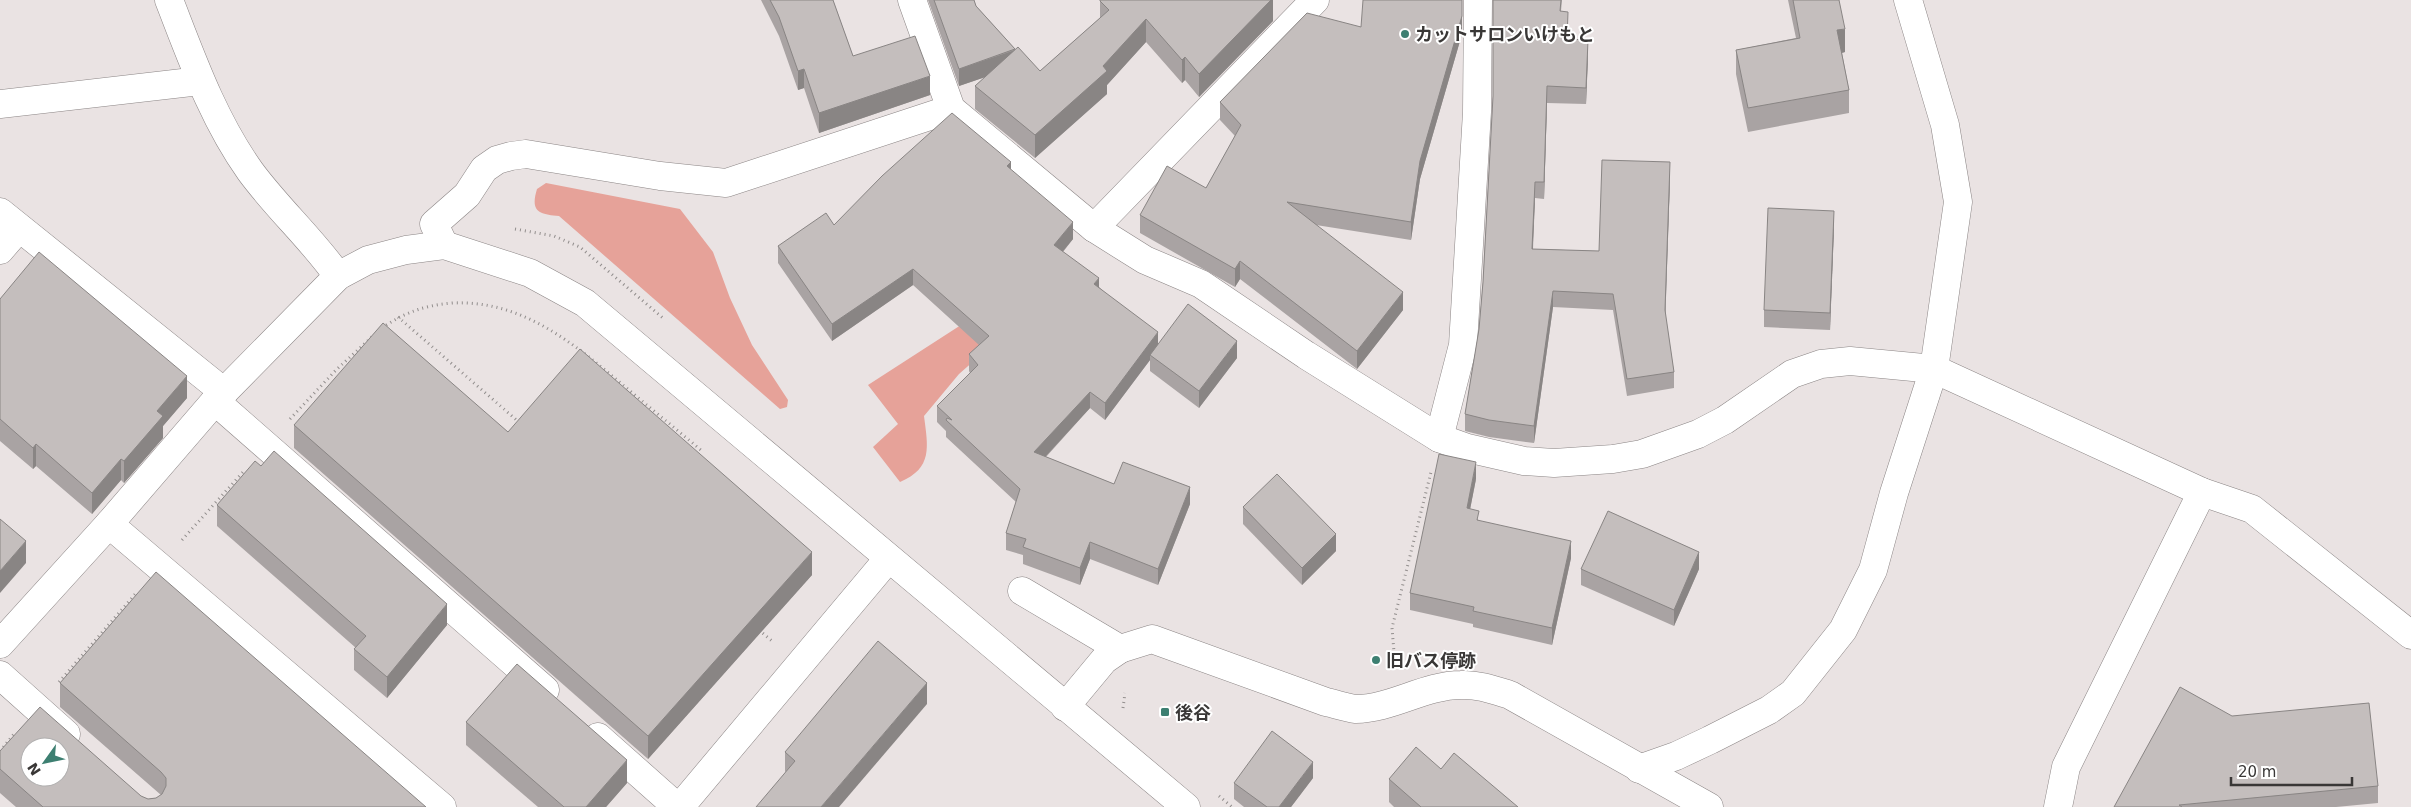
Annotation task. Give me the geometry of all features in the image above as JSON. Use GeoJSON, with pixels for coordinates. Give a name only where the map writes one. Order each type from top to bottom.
{"type":"FeatureCollection","features":[{"type":"Feature","properties":{"kind":"street"},"geometry":{"type":"LineString","coordinates":[[169,0],[200,81],[226,134],[251,172],[325,258],[338,276]]}},
{"type":"Feature","properties":{"kind":"street"},"geometry":{"type":"LineString","coordinates":[[912,0],[951,109],[1094,228],[1145,260],[1201,284],[1306,355],[1439,438],[1466,448],[1524,461],[1554,463],[1613,460],[1657,450],[1698,434],[1725,420],[1792,374],[1821,364],[1850,361],[1934,369],[2202,492],[2252,509],[2411,635]]}},
{"type":"Feature","properties":{"kind":"street"},"geometry":{"type":"LineString","coordinates":[[1094,228],[1315,0]]}},
{"type":"Feature","properties":{"kind":"street"},"geometry":{"type":"LineString","coordinates":[[1439,438],[1463,346],[1478,112],[1478,0]]}},
{"type":"Feature","properties":{"kind":"street"},"geometry":{"type":"LineString","coordinates":[[1639,768],[1676,756],[1769,710],[1793,692],[1843,630],[1873,570],[1894,493],[1934,369],[1958,202],[1945,125],[1908,0]]}},
{"type":"Feature","properties":{"kind":"street"},"geometry":{"type":"LineString","coordinates":[[0,104],[200,81]]}},
{"type":"Feature","properties":{"kind":"street"},"geometry":{"type":"LineString","coordinates":[[444,245],[434,224],[468,195],[484,169],[496,160],[526,154],[660,176],[726,183],[951,109]]}},
{"type":"Feature","properties":{"kind":"street"},"geometry":{"type":"LineString","coordinates":[[0,250],[10,220],[219,396],[267,445],[679,807],[888,559]]}},
{"type":"Feature","properties":{"kind":"street"},"geometry":{"type":"LineString","coordinates":[[0,644],[109,524],[219,396],[338,276],[368,260],[406,250],[444,245],[530,273],[585,303],[1186,807]]}},
{"type":"Feature","properties":{"kind":"street"},"geometry":{"type":"LineString","coordinates":[[2058,807],[2066,767],[2202,492]]}},
{"type":"Feature","properties":{"kind":"street"},"geometry":{"type":"LineString","coordinates":[[109,524],[160,565],[442,807]]}},
{"type":"Feature","properties":{"kind":"street"},"geometry":{"type":"LineString","coordinates":[[1022,592],[1120,649]]}},
{"type":"Feature","properties":{"kind":"street"},"geometry":{"type":"LineString","coordinates":[[1065,707],[1093,671],[1120,649],[1152,639],[1326,702],[1356,709],[1386,704],[1416,693],[1461,684],[1486,688],[1510,695],[1709,807]]}},
{"type":"Feature","properties":{"kind":"street"},"geometry":{"type":"LineString","coordinates":[[0,676],[86,752]]}},
{"type":"Feature","properties":{"kind":"path"},"geometry":{"type":"LineString","coordinates":[[0,750],[160,565],[336,370],[369,338],[398,317],[428,304],[472,302],[512,310],[549,328],[585,353],[704,453]]}},
{"type":"Feature","properties":{"kind":"path"},"geometry":{"type":"LineString","coordinates":[[398,317],[524,426]]}},
{"type":"Feature","properties":{"kind":"path"},"geometry":{"type":"LineString","coordinates":[[1397,699],[1392,628],[1439,438]]}},
{"type":"Feature","properties":{"kind":"path"},"geometry":{"type":"LineString","coordinates":[[753,625],[776,644]]}},
{"type":"Feature","properties":{"kind":"shaded area"},"geometry":{"type":"Polygon","coordinates":[[[546,183],[680,209],[713,252],[730,298],[752,345],[788,400],[787,407],[780,409],[559,216],[541,213],[536,207],[535,197],[537,189],[546,183]]]}},
{"type":"Feature","properties":{"kind":"shaded area"},"geometry":{"type":"Polygon","coordinates":[[[978,314],[1000,338],[959,374],[924,416],[927,437],[926,455],[918,470],[900,482],[873,447],[898,424],[868,385],[978,314]]]}},
{"type":"Feature","properties":{"kind":"building"},"geometry":{"type":"Polygon","coordinates":[[[770,0],[833,0],[853,56],[915,36],[930,76],[819,113],[804,69],[798,71],[779,17],[770,0]]]}},
{"type":"Feature","properties":{"kind":"building"},"geometry":{"type":"Polygon","coordinates":[[[934,0],[974,0],[976,6],[1015,49],[959,69],[934,0]]]}},
{"type":"Feature","properties":{"kind":"building"},"geometry":{"type":"Polygon","coordinates":[[[1100,0],[1271,0],[1199,74],[1185,57],[1182,60],[1146,19],[1103,66],[1107,71],[1035,135],[975,86],[1018,47],[1040,71],[1109,10],[1100,0]]]}},
{"type":"Feature","properties":{"kind":"building"},"geometry":{"type":"Polygon","coordinates":[[[1363,0],[1462,0],[1462,16],[1420,161],[1411,222],[1287,202],[1403,292],[1357,351],[1240,261],[1235,269],[1140,215],[1167,166],[1206,188],[1241,125],[1220,102],[1307,13],[1361,27],[1363,0]]]}},
{"type":"Feature","properties":{"kind":"building"},"geometry":{"type":"Polygon","coordinates":[[[1493,0],[1561,0],[1560,11],[1568,12],[1567,39],[1588,40],[1586,88],[1547,86],[1544,182],[1535,182],[1532,249],[1599,251],[1602,160],[1670,162],[1665,310],[1674,372],[1627,379],[1613,294],[1553,291],[1534,426],[1489,420],[1465,414],[1479,329],[1483,282],[1493,96],[1493,0]]]}},
{"type":"Feature","properties":{"kind":"building"},"geometry":{"type":"Polygon","coordinates":[[[1793,0],[1839,0],[1845,29],[1837,30],[1849,90],[1748,108],[1736,50],[1800,38],[1793,0]]]}},
{"type":"Feature","properties":{"kind":"building"},"geometry":{"type":"Polygon","coordinates":[[[952,113],[1011,162],[1007,166],[1073,222],[1054,245],[1099,278],[1094,284],[1158,332],[1105,403],[1090,392],[1034,452],[1114,484],[1123,462],[1190,487],[1158,569],[1090,542],[1080,568],[1023,547],[1026,539],[1006,533],[1020,489],[946,420],[947,418],[952,420],[937,406],[978,365],[969,354],[989,336],[913,269],[832,324],[778,246],[826,213],[834,225],[882,176],[952,113]]]}},
{"type":"Feature","properties":{"kind":"building"},"geometry":{"type":"Polygon","coordinates":[[[1768,208],[1834,211],[1830,313],[1764,310],[1768,208]]]}},
{"type":"Feature","properties":{"kind":"building"},"geometry":{"type":"Polygon","coordinates":[[[39,252],[187,376],[157,411],[163,416],[124,461],[121,459],[92,493],[36,444],[33,448],[0,419],[0,299],[39,252]]]}},
{"type":"Feature","properties":{"kind":"building"},"geometry":{"type":"Polygon","coordinates":[[[1188,304],[1237,341],[1199,391],[1150,355],[1188,304]]]}},
{"type":"Feature","properties":{"kind":"building"},"geometry":{"type":"Polygon","coordinates":[[[383,323],[508,432],[580,349],[812,552],[648,736],[294,425],[383,323]]]}},
{"type":"Feature","properties":{"kind":"building"},"geometry":{"type":"Polygon","coordinates":[[[274,451],[447,604],[387,677],[354,649],[366,636],[217,505],[255,461],[261,466],[274,451]]]}},
{"type":"Feature","properties":{"kind":"building"},"geometry":{"type":"Polygon","coordinates":[[[1439,454],[1476,462],[1467,508],[1479,511],[1477,520],[1571,541],[1552,628],[1473,611],[1474,607],[1410,593],[1439,454]]]}},
{"type":"Feature","properties":{"kind":"building"},"geometry":{"type":"Polygon","coordinates":[[[1277,474],[1336,534],[1302,568],[1243,507],[1277,474]]]}},
{"type":"Feature","properties":{"kind":"building"},"geometry":{"type":"Polygon","coordinates":[[[1608,511],[1699,552],[1674,610],[1581,569],[1608,511]]]}},
{"type":"Feature","properties":{"kind":"building"},"geometry":{"type":"Polygon","coordinates":[[[0,519],[26,541],[0,571],[0,519]]]}},
{"type":"Feature","properties":{"kind":"building"},"geometry":{"type":"Polygon","coordinates":[[[156,572],[426,807],[43,807],[20,787],[70,787],[70,737],[20,737],[20,787],[0,769],[0,751],[40,707],[141,796],[148,799],[156,798],[162,794],[166,786],[166,778],[60,683],[156,572]]]}},
{"type":"Feature","properties":{"kind":"building"},"geometry":{"type":"Polygon","coordinates":[[[878,641],[927,683],[821,807],[756,807],[795,761],[785,752],[878,641]]]}},
{"type":"Feature","properties":{"kind":"building"},"geometry":{"type":"Polygon","coordinates":[[[517,664],[627,760],[586,807],[564,807],[466,722],[517,664]]]}},
{"type":"Feature","properties":{"kind":"building"},"geometry":{"type":"Polygon","coordinates":[[[2180,687],[2232,716],[2369,703],[2378,786],[2179,805],[2182,807],[2114,807],[2180,687]]]}},
{"type":"Feature","properties":{"kind":"building"},"geometry":{"type":"Polygon","coordinates":[[[1272,731],[1313,762],[1279,807],[1267,807],[1234,783],[1272,731]]]}},
{"type":"Feature","properties":{"kind":"building"},"geometry":{"type":"Polygon","coordinates":[[[1416,747],[1441,769],[1454,753],[1518,807],[1421,807],[1389,779],[1416,747]]]}},
{"type":"Feature","properties":{"kind":"place","name":"カットサロンいけもと"},"geometry":{"type":"Point","coordinates":[1405,34]}},
{"type":"Feature","properties":{"kind":"place","name":"旧バス停跡"},"geometry":{"type":"Point","coordinates":[1376,660]}},
{"type":"Feature","properties":{"kind":"place","name":"後谷"},"geometry":{"type":"Point","coordinates":[1165,712]}}]}
